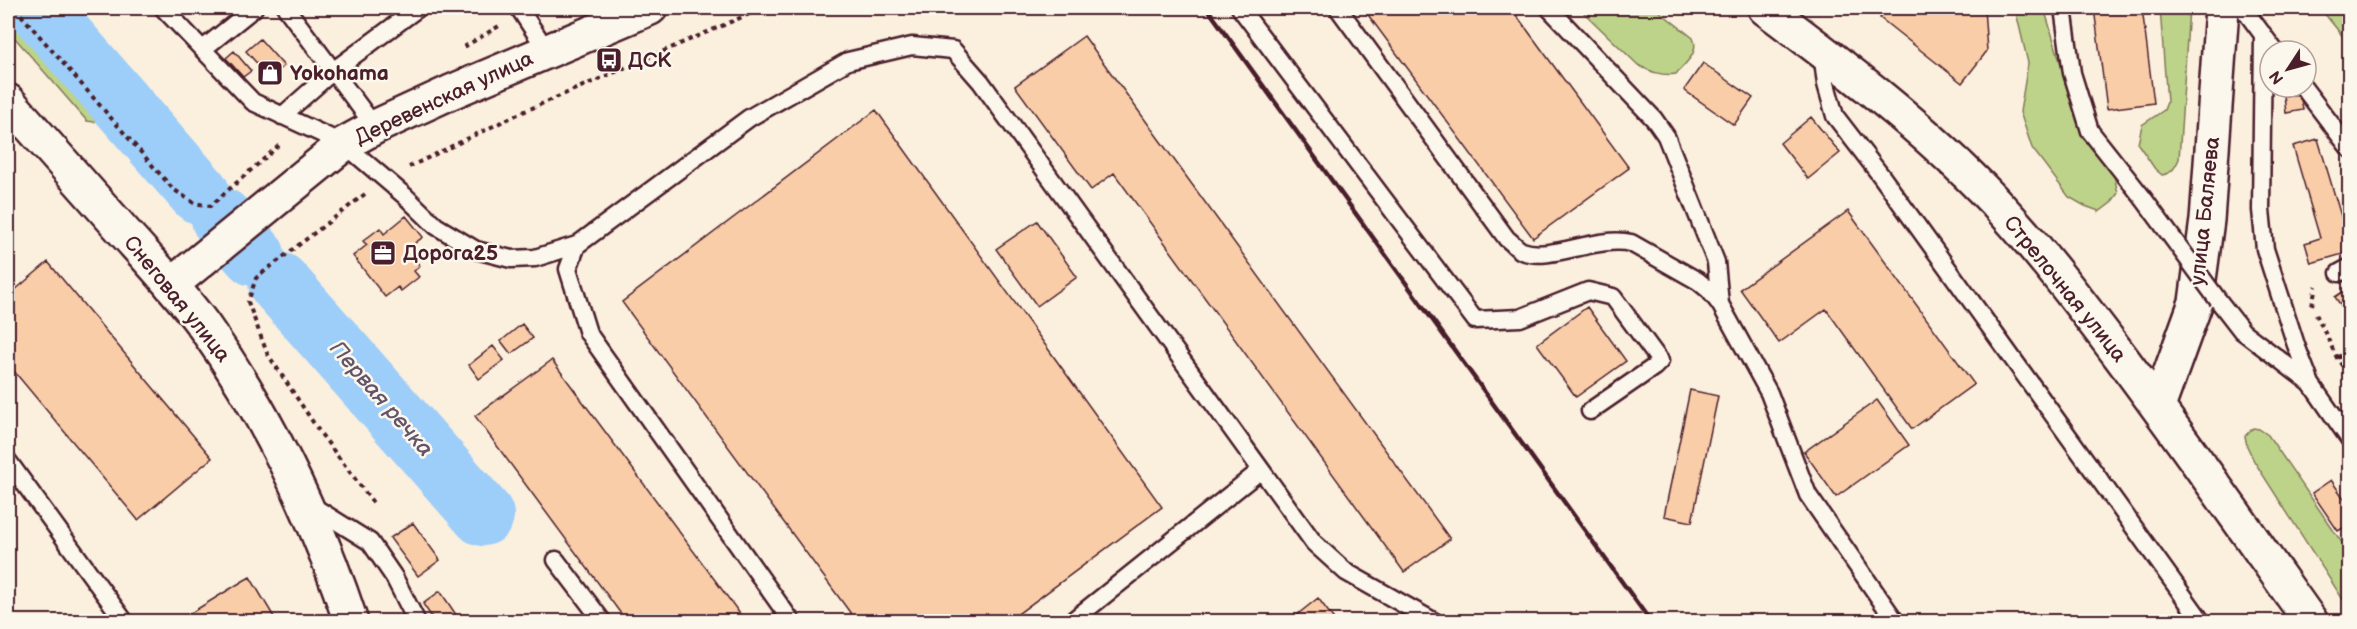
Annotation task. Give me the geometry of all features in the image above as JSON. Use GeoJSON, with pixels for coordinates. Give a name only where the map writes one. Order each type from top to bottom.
{"type":"FeatureCollection","features":[{"type":"Feature","properties":{"kind":"main road","name":"Деревенская улица"},"geometry":{"type":"LineString","coordinates":[[176,281],[342,146],[375,127],[650,8]]}},
{"type":"Feature","properties":{"kind":"main road","name":"Стрелочная улица"},"geometry":{"type":"LineString","coordinates":[[1765,8],[1822,51],[1933,143],[1994,201],[2073,295],[2158,407],[2311,621]]}},
{"type":"Feature","properties":{"kind":"main road","name":"улица Баляева"},"geometry":{"type":"LineString","coordinates":[[2158,407],[2196,302],[2207,220],[2222,8]]}},
{"type":"Feature","properties":{"kind":"main road","name":"Снеговая улица"},"geometry":{"type":"LineString","coordinates":[[8,101],[176,281],[236,373],[279,448],[332,567],[351,621]]}},
{"type":"Feature","properties":{"kind":"lane"},"geometry":{"type":"LineString","coordinates":[[163,8],[254,102],[342,146],[405,196],[436,226],[476,250],[511,259],[535,258],[577,245],[749,118],[848,61],[912,46],[953,50],[981,82],[1018,131],[1314,543],[1346,572],[1435,621]]}},
{"type":"Feature","properties":{"kind":"lane"},"geometry":{"type":"LineString","coordinates":[[203,49],[254,8]]}},
{"type":"Feature","properties":{"kind":"lane"},"geometry":{"type":"LineString","coordinates":[[286,8],[375,127]]}},
{"type":"Feature","properties":{"kind":"lane"},"geometry":{"type":"LineString","coordinates":[[282,116],[333,70],[418,8]]}},
{"type":"Feature","properties":{"kind":"lane"},"geometry":{"type":"LineString","coordinates":[[519,8],[547,51]]}},
{"type":"Feature","properties":{"kind":"lane"},"geometry":{"type":"LineString","coordinates":[[1240,8],[1475,321],[1520,318],[1588,291],[1613,297],[1660,361],[1654,368],[1590,411]]}},
{"type":"Feature","properties":{"kind":"lane"},"geometry":{"type":"LineString","coordinates":[[1338,8],[1508,239],[1522,251],[1550,252],[1620,240],[1631,243],[1698,281],[1709,290],[1720,304],[1769,393],[1808,495],[1896,621]]}},
{"type":"Feature","properties":{"kind":"lane"},"geometry":{"type":"LineString","coordinates":[[1549,8],[1654,119],[1666,136],[1716,262],[1720,304]]}},
{"type":"Feature","properties":{"kind":"lane"},"geometry":{"type":"LineString","coordinates":[[2063,8],[2072,74],[2090,131],[2242,331],[2311,384]]}},
{"type":"Feature","properties":{"kind":"lane"},"geometry":{"type":"LineString","coordinates":[[2242,8],[2267,39]]}},
{"type":"Feature","properties":{"kind":"lane"},"geometry":{"type":"LineString","coordinates":[[2263,34],[2260,210],[2265,249],[2311,384],[2349,440]]}},
{"type":"Feature","properties":{"kind":"lane"},"geometry":{"type":"LineString","coordinates":[[1822,51],[1826,84],[1835,116],[1889,186],[2202,621]]}},
{"type":"Feature","properties":{"kind":"lane"},"geometry":{"type":"LineString","coordinates":[[2311,99],[2349,149]]}},
{"type":"Feature","properties":{"kind":"lane"},"geometry":{"type":"LineString","coordinates":[[577,245],[568,269],[588,333],[792,621]]}},
{"type":"Feature","properties":{"kind":"lane"},"geometry":{"type":"LineString","coordinates":[[8,461],[125,621]]}},
{"type":"Feature","properties":{"kind":"lane"},"geometry":{"type":"LineString","coordinates":[[1071,621],[1261,470]]}},
{"type":"Feature","properties":{"kind":"lane"},"geometry":{"type":"LineString","coordinates":[[301,499],[370,542],[394,577],[417,621]]}},
{"type":"Feature","properties":{"kind":"lane"},"geometry":{"type":"LineString","coordinates":[[556,560],[603,621]]}},
{"type":"Feature","properties":{"kind":"path"},"geometry":{"type":"LineString","coordinates":[[15,8],[173,189],[194,203],[210,206],[302,126]]}},
{"type":"Feature","properties":{"kind":"path"},"geometry":{"type":"LineString","coordinates":[[2344,270],[2316,285],[2312,306],[2337,358],[2349,377]]}},
{"type":"Feature","properties":{"kind":"path"},"geometry":{"type":"LineString","coordinates":[[2337,358],[2349,349]]}},
{"type":"Feature","properties":{"kind":"green space"},"geometry":{"type":"Polygon","coordinates":[[[8,8],[98,110],[100,117],[94,122],[87,121],[8,30],[8,8]]]}},
{"type":"Feature","properties":{"kind":"green space"},"geometry":{"type":"Polygon","coordinates":[[[1579,8],[1655,8],[1693,38],[1695,48],[1687,62],[1676,74],[1661,74],[1652,71],[1638,65],[1579,8]]]}},
{"type":"Feature","properties":{"kind":"green space"},"geometry":{"type":"Polygon","coordinates":[[[2015,8],[2044,8],[2075,111],[2113,171],[2118,193],[2111,203],[2099,212],[2069,197],[2032,148],[2020,112],[2028,63],[2015,8]]]}},
{"type":"Feature","properties":{"kind":"green space"},"geometry":{"type":"Polygon","coordinates":[[[2160,8],[2189,8],[2179,159],[2173,170],[2162,175],[2155,169],[2138,144],[2142,125],[2164,110],[2167,102],[2160,8]]]}},
{"type":"Feature","properties":{"kind":"green space"},"geometry":{"type":"Polygon","coordinates":[[[2320,8],[2349,8],[2349,44],[2320,8]]]}},
{"type":"Feature","properties":{"kind":"green space"},"geometry":{"type":"Polygon","coordinates":[[[2253,428],[2268,435],[2349,553],[2349,609],[2254,461],[2245,436],[2253,428]]]}},
{"type":"Feature","properties":{"kind":"building"},"geometry":{"type":"Polygon","coordinates":[[[1363,8],[1511,8],[1629,168],[1533,238],[1363,8]]]}},
{"type":"Feature","properties":{"kind":"building"},"geometry":{"type":"Polygon","coordinates":[[[1889,8],[1984,8],[1987,51],[1962,83],[1880,18],[1889,8]]]}},
{"type":"Feature","properties":{"kind":"building"},"geometry":{"type":"Polygon","coordinates":[[[2094,8],[2142,8],[2154,103],[2107,109],[2094,8]]]}},
{"type":"Feature","properties":{"kind":"building"},"geometry":{"type":"Polygon","coordinates":[[[1084,36],[1450,539],[1404,572],[1114,173],[1091,190],[1015,86],[1084,36]]]}},
{"type":"Feature","properties":{"kind":"building"},"geometry":{"type":"Polygon","coordinates":[[[260,39],[284,66],[270,78],[246,51],[260,39]]]}},
{"type":"Feature","properties":{"kind":"building"},"geometry":{"type":"Polygon","coordinates":[[[234,51],[251,71],[243,77],[226,58],[234,51]]]}},
{"type":"Feature","properties":{"kind":"building"},"geometry":{"type":"Polygon","coordinates":[[[1703,63],[1753,98],[1734,125],[1684,90],[1703,63]]]}},
{"type":"Feature","properties":{"kind":"building"},"geometry":{"type":"Polygon","coordinates":[[[2284,99],[2301,99],[2303,110],[2286,113],[2284,99]]]}},
{"type":"Feature","properties":{"kind":"building"},"geometry":{"type":"Polygon","coordinates":[[[876,110],[1162,507],[1007,622],[857,622],[622,302],[876,110]]]}},
{"type":"Feature","properties":{"kind":"building"},"geometry":{"type":"Polygon","coordinates":[[[1811,117],[1840,153],[1808,179],[1780,143],[1811,117]]]}},
{"type":"Feature","properties":{"kind":"building"},"geometry":{"type":"Polygon","coordinates":[[[2318,139],[2343,223],[2350,222],[2350,252],[2311,263],[2305,243],[2320,238],[2293,146],[2318,139]]]}},
{"type":"Feature","properties":{"kind":"building"},"geometry":{"type":"Polygon","coordinates":[[[1848,211],[1974,384],[1912,429],[1826,309],[1779,343],[1740,289],[1848,211]]]}},
{"type":"Feature","properties":{"kind":"building","name":"Дорога25"},"geometry":{"type":"Polygon","coordinates":[[[406,216],[423,237],[407,249],[420,266],[414,271],[419,277],[401,291],[398,287],[385,297],[353,256],[367,245],[363,241],[380,228],[384,234],[406,216]]]}},
{"type":"Feature","properties":{"kind":"building"},"geometry":{"type":"Polygon","coordinates":[[[1037,221],[1077,277],[1037,306],[996,249],[1037,221]]]}},
{"type":"Feature","properties":{"kind":"building"},"geometry":{"type":"Polygon","coordinates":[[[48,262],[212,458],[138,520],[8,364],[8,296],[48,262]]]}},
{"type":"Feature","properties":{"kind":"building"},"geometry":{"type":"Polygon","coordinates":[[[2350,287],[2350,315],[2348,316],[2335,297],[2350,287]]]}},
{"type":"Feature","properties":{"kind":"building"},"geometry":{"type":"Polygon","coordinates":[[[1587,307],[1626,361],[1576,397],[1537,344],[1587,307]]]}},
{"type":"Feature","properties":{"kind":"building"},"geometry":{"type":"Polygon","coordinates":[[[522,324],[533,338],[511,354],[501,341],[522,324]]]}},
{"type":"Feature","properties":{"kind":"building"},"geometry":{"type":"Polygon","coordinates":[[[493,346],[504,360],[479,379],[469,365],[493,346]]]}},
{"type":"Feature","properties":{"kind":"building"},"geometry":{"type":"Polygon","coordinates":[[[552,360],[746,622],[627,622],[475,416],[552,360]]]}},
{"type":"Feature","properties":{"kind":"building"},"geometry":{"type":"Polygon","coordinates":[[[1690,390],[1718,396],[1692,522],[1664,516],[1690,390]]]}},
{"type":"Feature","properties":{"kind":"building"},"geometry":{"type":"Polygon","coordinates":[[[1877,400],[1909,445],[1836,497],[1804,452],[1877,400]]]}},
{"type":"Feature","properties":{"kind":"building"},"geometry":{"type":"Polygon","coordinates":[[[2331,480],[2350,507],[2350,524],[2338,531],[2312,493],[2331,480]]]}},
{"type":"Feature","properties":{"kind":"building"},"geometry":{"type":"Polygon","coordinates":[[[413,523],[440,560],[418,576],[390,538],[413,523]]]}},
{"type":"Feature","properties":{"kind":"building"},"geometry":{"type":"Polygon","coordinates":[[[250,577],[277,622],[176,622],[243,581],[250,577]]]}},
{"type":"Feature","properties":{"kind":"building"},"geometry":{"type":"Polygon","coordinates":[[[440,591],[461,622],[435,622],[423,604],[440,591]]]}},
{"type":"Feature","properties":{"kind":"building"},"geometry":{"type":"Polygon","coordinates":[[[1318,598],[1336,622],[1288,622],[1318,598]]]}},
{"type":"Feature","properties":{"kind":"waterway","name":"Первая речка"},"geometry":{"type":"LineString","coordinates":[[38,8],[199,193]]}},
{"type":"Feature","properties":{"kind":"waterway","name":"Первая речка"},"geometry":{"type":"LineString","coordinates":[[222,219],[254,255]]}},
{"type":"Feature","properties":{"kind":"waterway","name":"Первая речка"},"geometry":{"type":"LineString","coordinates":[[279,283],[483,515]]}},
{"type":"Feature","properties":{"kind":"railway"},"geometry":{"type":"LineString","coordinates":[[1207,8],[1651,622]]}},
{"type":"Feature","properties":{"kind":"place","name":"ДСК"},"geometry":{"type":"Point","coordinates":[609,60]}},
{"type":"Feature","properties":{"kind":"place","name":"Yokohama"},"geometry":{"type":"Point","coordinates":[270,73]}},
{"type":"Feature","properties":{"kind":"place","name":"Дорога25"},"geometry":{"type":"Point","coordinates":[383,253]}}]}
